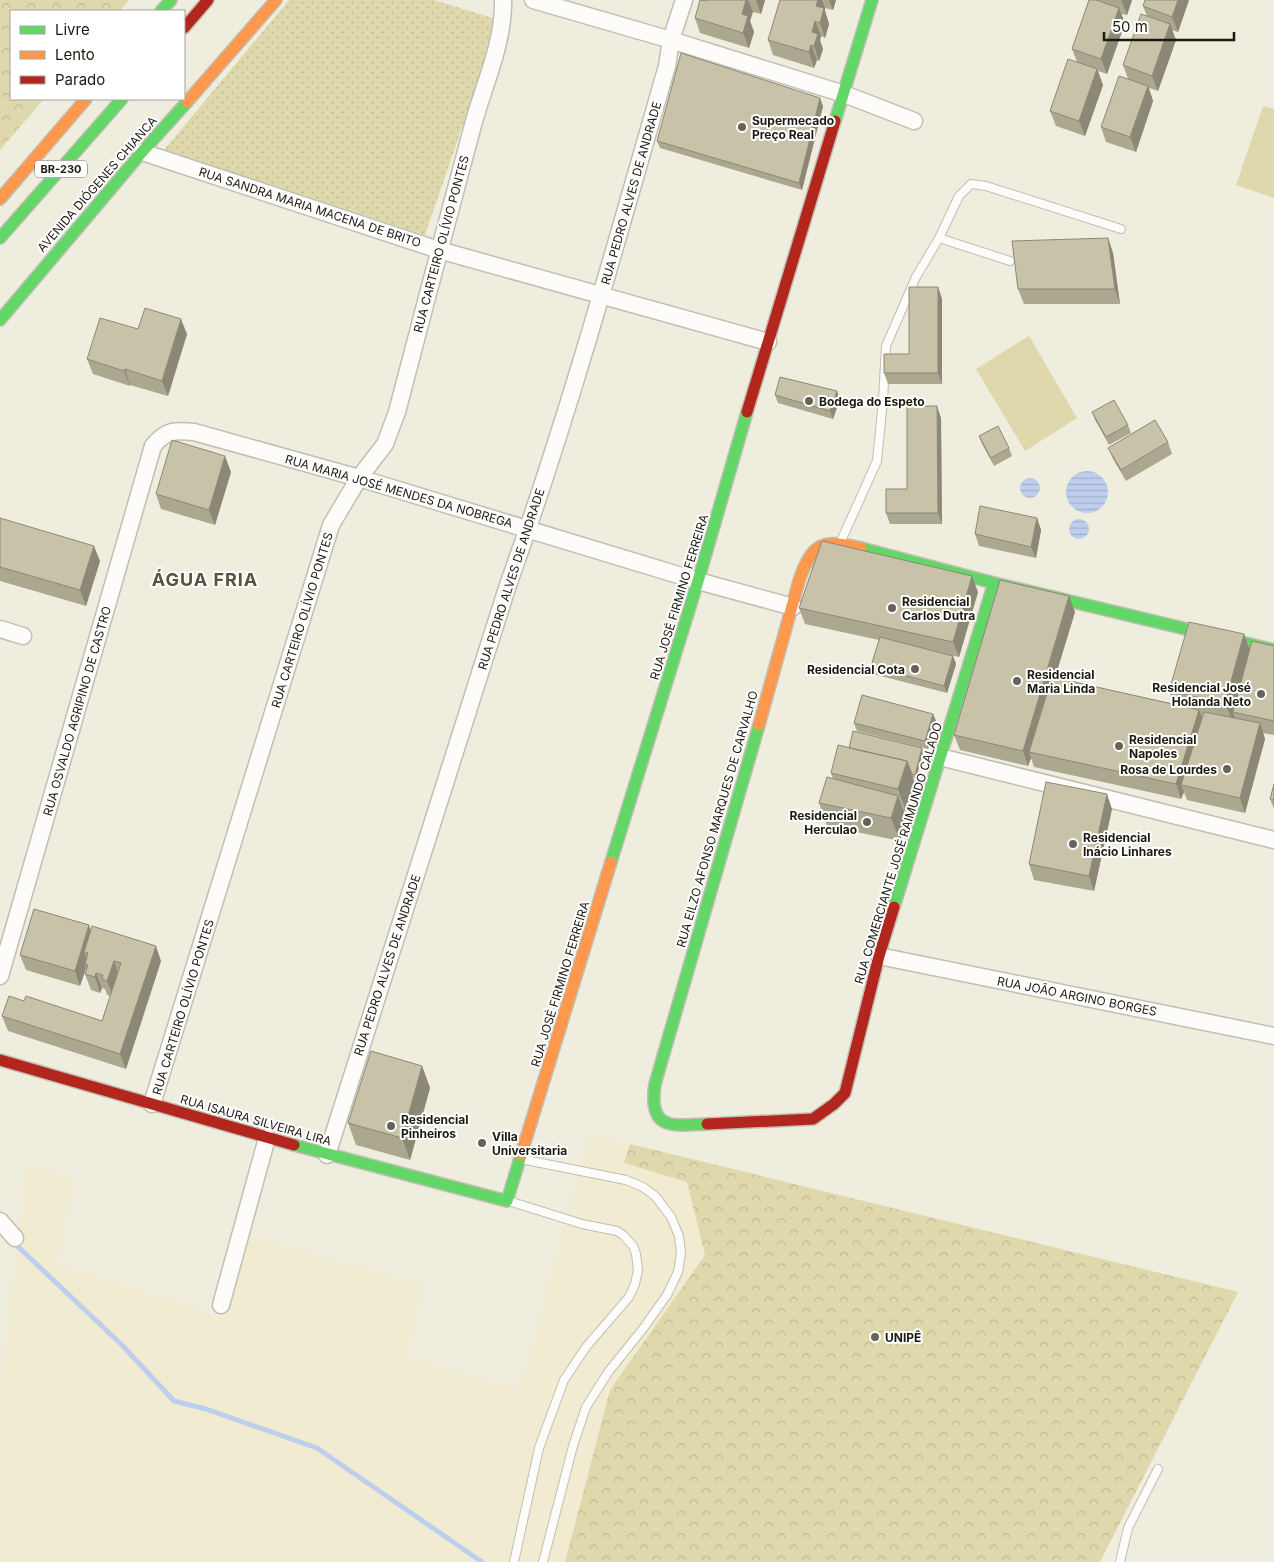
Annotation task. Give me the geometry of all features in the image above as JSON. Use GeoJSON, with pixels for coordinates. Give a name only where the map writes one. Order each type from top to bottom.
{"type":"FeatureCollection","features":[{"type":"Feature","properties":{"kind":"main road"},"geometry":{"type":"LineString","coordinates":[[162,10],[171,0]]}},
{"type":"Feature","properties":{"kind":"main road"},"geometry":{"type":"LineString","coordinates":[[185,27],[208,0]]}},
{"type":"Feature","properties":{"kind":"main road","name":"AVENIDA DIÓGENES CHIANCA"},"geometry":{"type":"LineString","coordinates":[[0,320],[142,152],[276,0]]}},
{"type":"Feature","properties":{"kind":"main road","name":"RUA JOSÉ FIRMINO FERREIRA"},"geometry":{"type":"LineString","coordinates":[[507,1201],[698,581],[768,342],[872,0]]}},
{"type":"Feature","properties":{"kind":"main road","name":"BR-230"},"geometry":{"type":"LineString","coordinates":[[0,199],[85,100]]}},
{"type":"Feature","properties":{"kind":"main road","name":"BR-230"},"geometry":{"type":"LineString","coordinates":[[0,238],[121,100]]}},
{"type":"Feature","properties":{"kind":"main road"},"geometry":{"type":"LineString","coordinates":[[840,543],[994,583],[1274,650]]}},
{"type":"Feature","properties":{"kind":"main road","name":"RUA EILZO AFONSO MARQUES DE CARVALHO"},"geometry":{"type":"LineString","coordinates":[[813,1119],[675,1126],[662,1121],[654,1113],[652,1102],[655,1084],[806,562],[814,552],[824,545],[840,543]]}},
{"type":"Feature","properties":{"kind":"main road","name":"RUA COMERCIANTE JOSÉ RAIMUNDO CALADO"},"geometry":{"type":"LineString","coordinates":[[813,1119],[831,1108],[845,1093],[880,956],[994,583]]}},
{"type":"Feature","properties":{"kind":"main road","name":"RUA ISAURA SILVEIRA LIRA"},"geometry":{"type":"LineString","coordinates":[[0,1060],[327,1156],[507,1201]]}},
{"type":"Feature","properties":{"kind":"street","name":"RUA CARTEIRO OLÍVIO PONTES"},"geometry":{"type":"LineString","coordinates":[[152,1104],[331,525],[359,478],[385,444],[398,412],[477,108],[497,47],[504,17],[503,0]]}},
{"type":"Feature","properties":{"kind":"street"},"geometry":{"type":"LineString","coordinates":[[533,0],[671,40],[844,94],[914,121]]}},
{"type":"Feature","properties":{"kind":"street","name":"RUA PEDRO ALVES DE ANDRADE"},"geometry":{"type":"LineString","coordinates":[[327,1156],[602,294],[667,66],[671,40],[684,0]]}},
{"type":"Feature","properties":{"kind":"street","name":"RUA SANDRA MARIA MACENA DE BRITO"},"geometry":{"type":"LineString","coordinates":[[142,152],[439,250],[602,294],[768,342]]}},
{"type":"Feature","properties":{"kind":"street","name":"RUA MARIA JOSÉ MENDES DA NOBREGA"},"geometry":{"type":"LineString","coordinates":[[153,446],[161,437],[176,430],[194,432],[359,478],[698,581],[793,607]]}},
{"type":"Feature","properties":{"kind":"street","name":"RUA OSVALDO AGRIPINO DE CASTRO"},"geometry":{"type":"LineString","coordinates":[[0,976],[153,446]]}},
{"type":"Feature","properties":{"kind":"street"},"geometry":{"type":"LineString","coordinates":[[0,629],[23,636]]}},
{"type":"Feature","properties":{"kind":"street"},"geometry":{"type":"LineString","coordinates":[[940,757],[1274,840]]}},
{"type":"Feature","properties":{"kind":"street","name":"RUA JOÃO ARGINO BORGES"},"geometry":{"type":"LineString","coordinates":[[880,956],[1274,1036]]}},
{"type":"Feature","properties":{"kind":"street"},"geometry":{"type":"LineString","coordinates":[[221,1305],[267,1138]]}},
{"type":"Feature","properties":{"kind":"street"},"geometry":{"type":"LineString","coordinates":[[0,1221],[15,1238]]}},
{"type":"Feature","properties":{"kind":"lane"},"geometry":{"type":"LineString","coordinates":[[840,543],[877,461],[886,346],[916,278],[939,238],[959,196],[971,184],[986,186],[1121,229]]}},
{"type":"Feature","properties":{"kind":"lane"},"geometry":{"type":"LineString","coordinates":[[939,238],[1010,261]]}},
{"type":"Feature","properties":{"kind":"lane"},"geometry":{"type":"LineString","coordinates":[[520,1159],[626,1180],[643,1187],[656,1197],[672,1217],[679,1236],[681,1253],[678,1272],[668,1295],[609,1370],[586,1407],[573,1446],[543,1562]]}},
{"type":"Feature","properties":{"kind":"lane"},"geometry":{"type":"LineString","coordinates":[[507,1201],[582,1224],[617,1231],[633,1246],[638,1270],[635,1284],[629,1297],[586,1347],[564,1380],[539,1448],[514,1562]]}},
{"type":"Feature","properties":{"kind":"lane"},"geometry":{"type":"LineString","coordinates":[[1120,1562],[1128,1528],[1158,1469]]}},
{"type":"Feature","properties":{"kind":"shaded area","name":"UNIPÊ"},"geometry":{"type":"Polygon","coordinates":[[[589,1134],[1238,1292],[1100,1562],[0,1562],[0,1387],[27,1165],[75,1177],[57,1263],[224,1318],[249,1236],[424,1285],[406,1356],[520,1390],[589,1134]]]}},
{"type":"Feature","properties":{"kind":"green space"},"geometry":{"type":"Polygon","coordinates":[[[0,0],[129,0],[121,10],[10,10],[10,100],[43,100],[0,150],[0,0]]]}},
{"type":"Feature","properties":{"kind":"green space"},"geometry":{"type":"Polygon","coordinates":[[[289,0],[434,0],[499,20],[425,235],[164,150],[289,0]]]}},
{"type":"Feature","properties":{"kind":"green space"},"geometry":{"type":"Polygon","coordinates":[[[1263,106],[1274,109],[1274,198],[1236,185],[1263,106]]]}},
{"type":"Feature","properties":{"kind":"green space"},"geometry":{"type":"Polygon","coordinates":[[[1029,336],[1077,418],[1025,451],[976,369],[1029,336]]]}},
{"type":"Feature","properties":{"kind":"green space"},"geometry":{"type":"Polygon","coordinates":[[[630,1144],[1238,1292],[1100,1562],[565,1562],[610,1390],[705,1255],[687,1182],[624,1163],[630,1144]]]}},
{"type":"Feature","properties":{"kind":"water"},"geometry":{"type":"Polygon","coordinates":[[[1091,471],[1099,474],[1105,480],[1108,492],[1105,504],[1099,510],[1083,513],[1075,510],[1069,504],[1066,488],[1069,480],[1075,474],[1091,471]]]}},
{"type":"Feature","properties":{"kind":"water"},"geometry":{"type":"Polygon","coordinates":[[[1026,478],[1034,478],[1040,484],[1040,492],[1034,498],[1026,498],[1020,492],[1020,484],[1026,478]]]}},
{"type":"Feature","properties":{"kind":"water"},"geometry":{"type":"Polygon","coordinates":[[[1075,519],[1083,519],[1089,525],[1089,533],[1083,539],[1075,539],[1069,533],[1069,525],[1075,519]]]}},
{"type":"Feature","properties":{"kind":"building"},"geometry":{"type":"Polygon","coordinates":[[[700,0],[746,0],[742,14],[748,16],[743,33],[695,18],[700,0]]]}},
{"type":"Feature","properties":{"kind":"building"},"geometry":{"type":"Polygon","coordinates":[[[780,0],[818,0],[816,6],[824,8],[820,23],[815,21],[812,32],[818,34],[814,46],[811,45],[809,52],[768,40],[780,0]]]}},
{"type":"Feature","properties":{"kind":"building"},"geometry":{"type":"Polygon","coordinates":[[[1089,0],[1096,0],[1119,8],[1101,59],[1072,49],[1089,0]]]}},
{"type":"Feature","properties":{"kind":"building"},"geometry":{"type":"Polygon","coordinates":[[[1145,0],[1178,0],[1172,17],[1143,6],[1145,0]]]}},
{"type":"Feature","properties":{"kind":"building"},"geometry":{"type":"Polygon","coordinates":[[[1141,14],[1170,24],[1152,76],[1123,65],[1141,14]]]}},
{"type":"Feature","properties":{"kind":"building","name":"Supermecado Preço Real"},"geometry":{"type":"Polygon","coordinates":[[[681,53],[820,98],[799,183],[657,141],[681,53]]]}},
{"type":"Feature","properties":{"kind":"building"},"geometry":{"type":"Polygon","coordinates":[[[1068,59],[1097,69],[1079,121],[1050,111],[1068,59]]]}},
{"type":"Feature","properties":{"kind":"building"},"geometry":{"type":"Polygon","coordinates":[[[1119,76],[1148,86],[1130,137],[1101,127],[1119,76]]]}},
{"type":"Feature","properties":{"kind":"building"},"geometry":{"type":"Polygon","coordinates":[[[1108,238],[1115,289],[1018,289],[1012,241],[1108,238]]]}},
{"type":"Feature","properties":{"kind":"building"},"geometry":{"type":"Polygon","coordinates":[[[909,287],[938,287],[938,373],[884,373],[884,354],[909,354],[909,287]]]}},
{"type":"Feature","properties":{"kind":"building"},"geometry":{"type":"Polygon","coordinates":[[[145,308],[181,319],[162,381],[87,359],[100,318],[138,329],[145,308]]]}},
{"type":"Feature","properties":{"kind":"building","name":"Bodega do Espeto"},"geometry":{"type":"Polygon","coordinates":[[[780,377],[837,391],[830,411],[775,395],[780,377]]]}},
{"type":"Feature","properties":{"kind":"building"},"geometry":{"type":"Polygon","coordinates":[[[1114,400],[1128,425],[1106,437],[1092,412],[1114,400]]]}},
{"type":"Feature","properties":{"kind":"building"},"geometry":{"type":"Polygon","coordinates":[[[907,406],[937,406],[938,513],[886,513],[886,489],[907,489],[907,406]]]}},
{"type":"Feature","properties":{"kind":"building"},"geometry":{"type":"Polygon","coordinates":[[[1155,420],[1168,442],[1121,470],[1108,448],[1155,420]]]}},
{"type":"Feature","properties":{"kind":"building"},"geometry":{"type":"Polygon","coordinates":[[[998,426],[1009,448],[991,458],[979,436],[998,426]]]}},
{"type":"Feature","properties":{"kind":"building"},"geometry":{"type":"Polygon","coordinates":[[[172,440],[225,456],[209,510],[156,494],[172,440]]]}},
{"type":"Feature","properties":{"kind":"building"},"geometry":{"type":"Polygon","coordinates":[[[980,506],[1037,518],[1031,547],[975,534],[980,506]]]}},
{"type":"Feature","properties":{"kind":"building"},"geometry":{"type":"Polygon","coordinates":[[[0,518],[94,546],[80,590],[0,567],[0,518]]]}},
{"type":"Feature","properties":{"kind":"building","name":"Residencial Carlos Dutra"},"geometry":{"type":"Polygon","coordinates":[[[822,541],[972,576],[953,642],[799,608],[822,541]]]}},
{"type":"Feature","properties":{"kind":"building","name":"Residencial Maria Linda"},"geometry":{"type":"Polygon","coordinates":[[[1000,580],[1069,596],[1023,751],[954,735],[1000,580]]]}},
{"type":"Feature","properties":{"kind":"building"},"geometry":{"type":"Polygon","coordinates":[[[1189,622],[1244,634],[1225,703],[1169,691],[1189,622]]]}},
{"type":"Feature","properties":{"kind":"building","name":"Residencial Cota"},"geometry":{"type":"Polygon","coordinates":[[[880,637],[953,656],[944,686],[871,666],[880,637]]]}},
{"type":"Feature","properties":{"kind":"building","name":"Residencial José Holanda Neto"},"geometry":{"type":"Polygon","coordinates":[[[1252,641],[1274,646],[1274,721],[1233,712],[1252,641]]]}},
{"type":"Feature","properties":{"kind":"building","name":"Residencial Napoles"},"geometry":{"type":"Polygon","coordinates":[[[1052,677],[1199,710],[1176,784],[1029,752],[1052,677]]]}},
{"type":"Feature","properties":{"kind":"building"},"geometry":{"type":"Polygon","coordinates":[[[862,695],[933,714],[925,741],[854,723],[862,695]]]}},
{"type":"Feature","properties":{"kind":"building","name":"Rosa de Lourdes"},"geometry":{"type":"Polygon","coordinates":[[[1204,712],[1260,723],[1240,798],[1181,785],[1204,712]]]}},
{"type":"Feature","properties":{"kind":"building"},"geometry":{"type":"Polygon","coordinates":[[[853,731],[922,748],[915,775],[912,774],[907,761],[849,748],[853,731]]]}},
{"type":"Feature","properties":{"kind":"building"},"geometry":{"type":"Polygon","coordinates":[[[838,745],[907,761],[898,789],[831,773],[838,745]]]}},
{"type":"Feature","properties":{"kind":"building"},"geometry":{"type":"Polygon","coordinates":[[[827,777],[898,796],[891,818],[819,803],[827,777]]]}},
{"type":"Feature","properties":{"kind":"building","name":"Residencial Inácio Linhares"},"geometry":{"type":"Polygon","coordinates":[[[1046,782],[1107,794],[1089,876],[1029,864],[1046,782]]]}},
{"type":"Feature","properties":{"kind":"building"},"geometry":{"type":"Polygon","coordinates":[[[1274,784],[1274,800],[1270,799],[1274,784]]]}},
{"type":"Feature","properties":{"kind":"building"},"geometry":{"type":"Polygon","coordinates":[[[34,909],[89,925],[75,971],[20,955],[34,909]]]}},
{"type":"Feature","properties":{"kind":"building"},"geometry":{"type":"Polygon","coordinates":[[[92,926],[156,946],[120,1054],[2,1016],[9,996],[24,1001],[26,996],[102,1021],[121,963],[114,961],[107,981],[102,979],[103,975],[96,973],[95,977],[85,974],[88,965],[85,964],[88,953],[84,952],[92,926]]]}},
{"type":"Feature","properties":{"kind":"building"},"geometry":{"type":"Polygon","coordinates":[[[371,1051],[422,1066],[402,1138],[348,1123],[371,1051]]]}},
{"type":"Feature","properties":{"kind":"waterway"},"geometry":{"type":"LineString","coordinates":[[13,1242],[122,1345],[174,1401],[206,1409],[317,1448],[482,1562]]}},
{"type":"Feature","properties":{"kind":"traffic: fast"},"geometry":{"type":"LineString","coordinates":[[162,10],[171,0]]}},
{"type":"Feature","properties":{"kind":"traffic: fast"},"geometry":{"type":"LineString","coordinates":[[835,121],[872,0]]}},
{"type":"Feature","properties":{"kind":"traffic: fast"},"geometry":{"type":"LineString","coordinates":[[0,238],[121,100]]}},
{"type":"Feature","properties":{"kind":"traffic: fast"},"geometry":{"type":"LineString","coordinates":[[0,320],[142,152],[187,102]]}},
{"type":"Feature","properties":{"kind":"traffic: fast"},"geometry":{"type":"LineString","coordinates":[[611,862],[698,581],[747,412]]}},
{"type":"Feature","properties":{"kind":"traffic: fast"},"geometry":{"type":"LineString","coordinates":[[861,548],[994,583],[1274,650]]}},
{"type":"Feature","properties":{"kind":"traffic: fast"},"geometry":{"type":"LineString","coordinates":[[894,907],[994,583]]}},
{"type":"Feature","properties":{"kind":"traffic: fast"},"geometry":{"type":"LineString","coordinates":[[707,1124],[683,1125],[665,1122],[655,1110],[655,1084],[759,725]]}},
{"type":"Feature","properties":{"kind":"traffic: fast"},"geometry":{"type":"LineString","coordinates":[[294,1145],[507,1201],[521,1155]]}},
{"type":"Feature","properties":{"kind":"traffic: slow"},"geometry":{"type":"LineString","coordinates":[[187,102],[276,0]]}},
{"type":"Feature","properties":{"kind":"traffic: slow"},"geometry":{"type":"LineString","coordinates":[[0,199],[85,100]]}},
{"type":"Feature","properties":{"kind":"traffic: slow"},"geometry":{"type":"LineString","coordinates":[[759,725],[799,581],[809,558],[814,551],[828,544],[861,548]]}},
{"type":"Feature","properties":{"kind":"traffic: slow"},"geometry":{"type":"LineString","coordinates":[[521,1155],[611,862]]}},
{"type":"Feature","properties":{"kind":"traffic: jam"},"geometry":{"type":"LineString","coordinates":[[185,27],[208,0]]}},
{"type":"Feature","properties":{"kind":"traffic: jam"},"geometry":{"type":"LineString","coordinates":[[747,412],[835,121]]}},
{"type":"Feature","properties":{"kind":"traffic: jam"},"geometry":{"type":"LineString","coordinates":[[707,1124],[813,1119],[834,1104],[845,1093],[879,956],[894,907]]}},
{"type":"Feature","properties":{"kind":"traffic: jam"},"geometry":{"type":"LineString","coordinates":[[0,1060],[294,1145]]}},
{"type":"Feature","properties":{"kind":"place","name":"Supermecado Preço Real"},"geometry":{"type":"Point","coordinates":[742,127]}},
{"type":"Feature","properties":{"kind":"place","name":"Bodega do Espeto"},"geometry":{"type":"Point","coordinates":[809,401]}},
{"type":"Feature","properties":{"kind":"place","name":"Residencial Carlos Dutra"},"geometry":{"type":"Point","coordinates":[892,608]}},
{"type":"Feature","properties":{"kind":"place","name":"Residencial Cota"},"geometry":{"type":"Point","coordinates":[915,669]}},
{"type":"Feature","properties":{"kind":"place","name":"Residencial Maria Linda"},"geometry":{"type":"Point","coordinates":[1017,681]}},
{"type":"Feature","properties":{"kind":"place","name":"Residencial José Holanda Neto"},"geometry":{"type":"Point","coordinates":[1261,694]}},
{"type":"Feature","properties":{"kind":"place","name":"Residencial Napoles"},"geometry":{"type":"Point","coordinates":[1119,746]}},
{"type":"Feature","properties":{"kind":"place","name":"Rosa de Lourdes"},"geometry":{"type":"Point","coordinates":[1227,769]}},
{"type":"Feature","properties":{"kind":"place","name":"Residencial Herculao"},"geometry":{"type":"Point","coordinates":[867,822]}},
{"type":"Feature","properties":{"kind":"place","name":"Residencial Inácio Linhares"},"geometry":{"type":"Point","coordinates":[1073,844]}},
{"type":"Feature","properties":{"kind":"place","name":"Residencial Pinheiros"},"geometry":{"type":"Point","coordinates":[391,1126]}},
{"type":"Feature","properties":{"kind":"place","name":"Villa Universitaria"},"geometry":{"type":"Point","coordinates":[482,1143]}},
{"type":"Feature","properties":{"kind":"place","name":"UNIPÊ"},"geometry":{"type":"Point","coordinates":[875,1337]}},
{"type":"Feature","properties":{"kind":"district","name":"ÁGUA FRIA"},"geometry":{"type":"Point","coordinates":[205,579]}}]}
